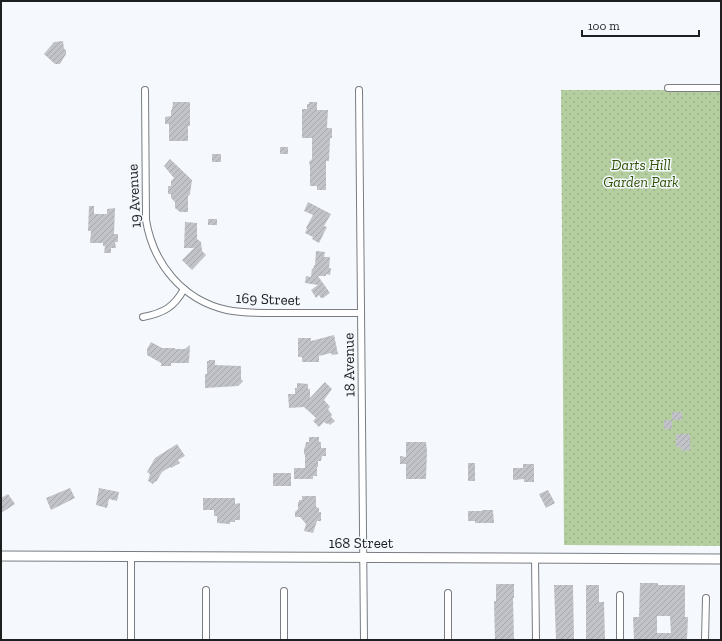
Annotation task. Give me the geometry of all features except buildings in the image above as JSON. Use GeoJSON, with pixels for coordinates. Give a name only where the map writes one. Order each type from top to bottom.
{"type":"FeatureCollection","features":[{"type":"Feature","properties":{"kind":"main road","name":"168 Street"},"geometry":{"type":"LineString","coordinates":[[1,556],[721,559]]}},
{"type":"Feature","properties":{"kind":"street"},"geometry":{"type":"LineString","coordinates":[[668,88],[721,88]]}},
{"type":"Feature","properties":{"kind":"street","name":"19 Avenue"},"geometry":{"type":"LineString","coordinates":[[145,90],[145,208],[148,231],[161,263],[168,273],[184,289]]}},
{"type":"Feature","properties":{"kind":"street","name":"18 Avenue"},"geometry":{"type":"LineString","coordinates":[[360,90],[364,640]]}},
{"type":"Feature","properties":{"kind":"street"},"geometry":{"type":"LineString","coordinates":[[143,317],[157,315],[169,308],[178,299],[184,289]]}},
{"type":"Feature","properties":{"kind":"street","name":"169 Street"},"geometry":{"type":"LineString","coordinates":[[184,289],[194,296],[215,306],[238,312],[361,313]]}},
{"type":"Feature","properties":{"kind":"street"},"geometry":{"type":"LineString","coordinates":[[131,556],[131,640]]}},
{"type":"Feature","properties":{"kind":"street"},"geometry":{"type":"LineString","coordinates":[[535,558],[536,640]]}},
{"type":"Feature","properties":{"kind":"street"},"geometry":{"type":"LineString","coordinates":[[206,590],[206,640]]}},
{"type":"Feature","properties":{"kind":"street"},"geometry":{"type":"LineString","coordinates":[[284,591],[284,640]]}},
{"type":"Feature","properties":{"kind":"street"},"geometry":{"type":"LineString","coordinates":[[448,593],[448,640]]}},
{"type":"Feature","properties":{"kind":"street"},"geometry":{"type":"LineString","coordinates":[[620,595],[620,640]]}},
{"type":"Feature","properties":{"kind":"street"},"geometry":{"type":"LineString","coordinates":[[705,640],[706,598]]}},
{"type":"Feature","properties":{"kind":"green space","name":"Darts Hill Garden Park"},"geometry":{"type":"Polygon","coordinates":[[[561,90],[721,90],[721,546],[564,545],[561,90]]]}}]}
